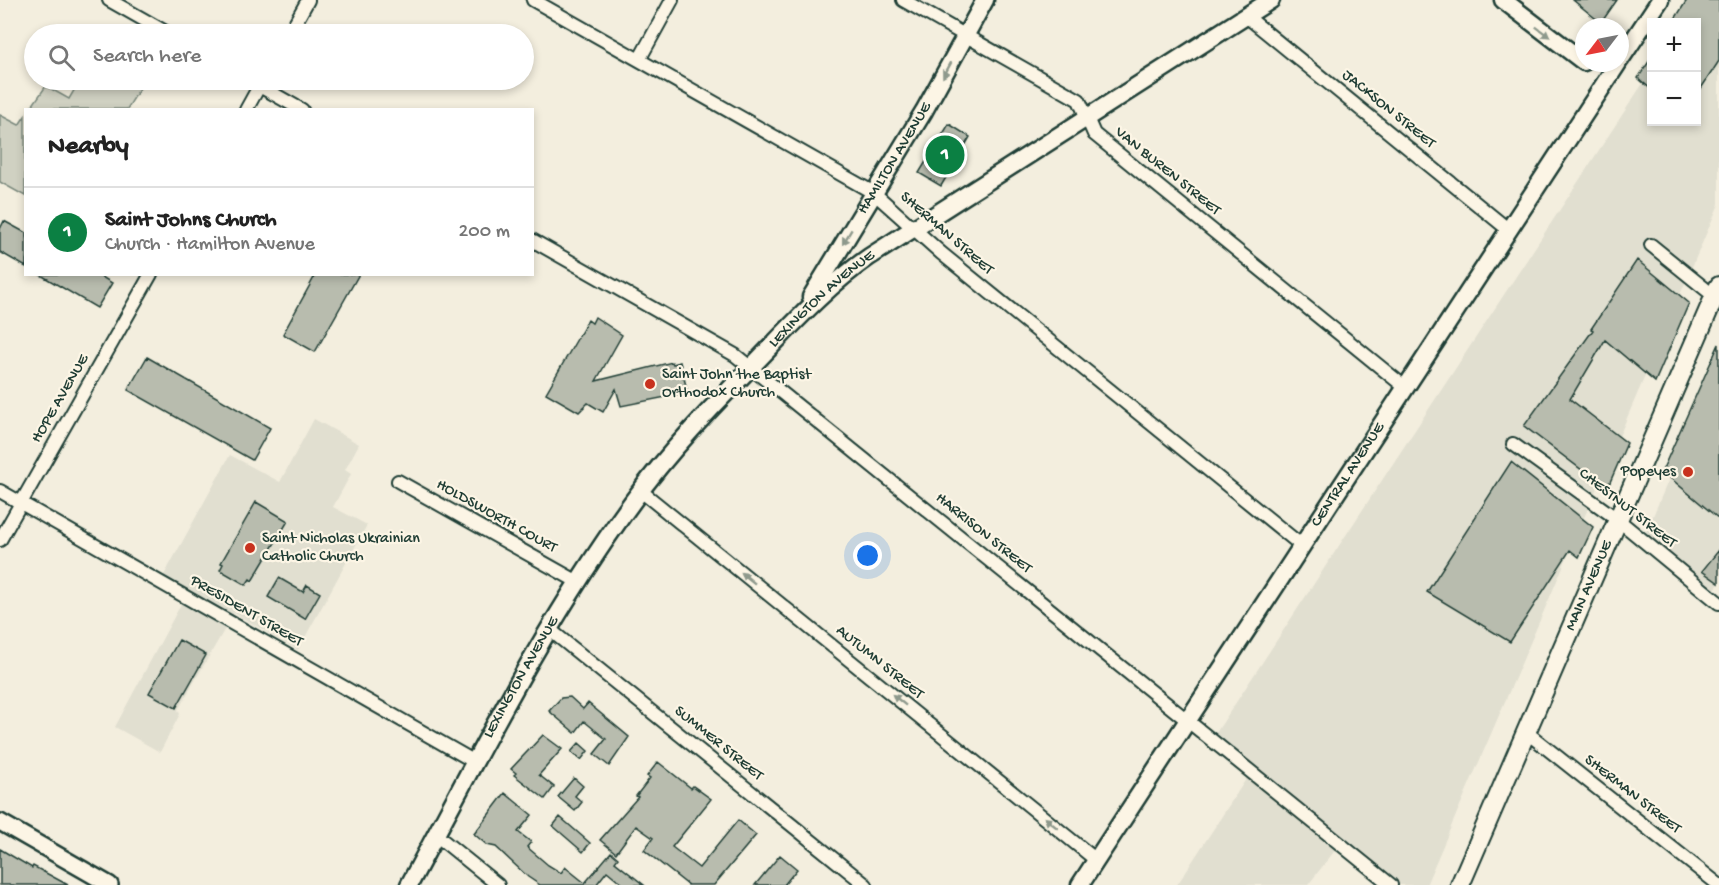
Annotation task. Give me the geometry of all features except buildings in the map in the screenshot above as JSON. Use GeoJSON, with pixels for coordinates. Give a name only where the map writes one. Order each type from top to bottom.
{"type":"FeatureCollection","features":[{"type":"Feature","properties":{"kind":"main road","name":"HAMILTON AVENUE"},"geometry":{"type":"LineString","coordinates":[[801,315],[985,0]]}},
{"type":"Feature","properties":{"kind":"main road","name":"LEXINGTON AVENUE"},"geometry":{"type":"LineString","coordinates":[[409,885],[549,629],[578,582],[641,491],[696,423],[801,315],[850,270],[1271,0]]}},
{"type":"Feature","properties":{"kind":"main road"},"geometry":{"type":"LineString","coordinates":[[1503,0],[1575,56]]}},
{"type":"Feature","properties":{"kind":"main road","name":"CENTRAL AVENUE"},"geometry":{"type":"LineString","coordinates":[[1629,47],[1660,0]]}},
{"type":"Feature","properties":{"kind":"main road"},"geometry":{"type":"LineString","coordinates":[[1597,72],[1608,80]]}},
{"type":"Feature","properties":{"kind":"main road","name":"CENTRAL AVENUE"},"geometry":{"type":"LineString","coordinates":[[1080,885],[1613,72]]}},
{"type":"Feature","properties":{"kind":"main road","name":"MAIN AVENUE"},"geometry":{"type":"LineString","coordinates":[[1460,885],[1617,519],[1718,294]]}},
{"type":"Feature","properties":{"kind":"street"},"geometry":{"type":"LineString","coordinates":[[109,0],[152,24]]}},
{"type":"Feature","properties":{"kind":"street"},"geometry":{"type":"LineString","coordinates":[[295,24],[308,0]]}},
{"type":"Feature","properties":{"kind":"street","name":"SHERMAN STREET"},"geometry":{"type":"LineString","coordinates":[[533,0],[874,193],[941,254],[1302,546]]}},
{"type":"Feature","properties":{"kind":"street"},"geometry":{"type":"LineString","coordinates":[[639,60],[672,0]]}},
{"type":"Feature","properties":{"kind":"street","name":"VAN BUREN STREET"},"geometry":{"type":"LineString","coordinates":[[903,0],[1079,100],[1094,134],[1406,388]]}},
{"type":"Feature","properties":{"kind":"street","name":"JACKSON STREET"},"geometry":{"type":"LineString","coordinates":[[1245,15],[1510,231]]}},
{"type":"Feature","properties":{"kind":"street"},"geometry":{"type":"LineString","coordinates":[[247,108],[254,90]]}},
{"type":"Feature","properties":{"kind":"street"},"geometry":{"type":"LineString","coordinates":[[270,90],[299,108]]}},
{"type":"Feature","properties":{"kind":"street","name":"HARRISON STREET"},"geometry":{"type":"LineString","coordinates":[[534,241],[716,345],[750,368],[1391,885]]}},
{"type":"Feature","properties":{"kind":"street"},"geometry":{"type":"LineString","coordinates":[[1651,245],[1718,294]]}},
{"type":"Feature","properties":{"kind":"street","name":"HOPE AVENUE"},"geometry":{"type":"LineString","coordinates":[[0,540],[150,276]]}},
{"type":"Feature","properties":{"kind":"street","name":"CHESTNUT STREET"},"geometry":{"type":"LineString","coordinates":[[1513,444],[1617,519],[1719,603]]}},
{"type":"Feature","properties":{"kind":"street","name":"HOLDSWORTH COURT"},"geometry":{"type":"LineString","coordinates":[[398,481],[578,582]]}},
{"type":"Feature","properties":{"kind":"street","name":"PRESIDENT STREET"},"geometry":{"type":"LineString","coordinates":[[0,491],[475,762]]}},
{"type":"Feature","properties":{"kind":"street","name":"AUTUMN STREET"},"geometry":{"type":"LineString","coordinates":[[641,491],[1096,860]]}},
{"type":"Feature","properties":{"kind":"street","name":"SUMMER STREET"},"geometry":{"type":"LineString","coordinates":[[549,629],[866,885]]}},
{"type":"Feature","properties":{"kind":"street","name":"SHERMAN STREET"},"geometry":{"type":"LineString","coordinates":[[1525,731],[1719,885]]}},
{"type":"Feature","properties":{"kind":"street"},"geometry":{"type":"LineString","coordinates":[[0,822],[110,885]]}},
{"type":"Feature","properties":{"kind":"street"},"geometry":{"type":"LineString","coordinates":[[436,835],[498,885]]}},
{"type":"Feature","properties":{"kind":"shaded area"},"geometry":{"type":"Polygon","coordinates":[[[1698,0],[1719,0],[1719,204],[1426,885],[1389,885],[1340,844],[1308,885],[1177,885],[1250,773],[1210,742],[1647,77],[1647,126],[1701,126],[1701,18],[1686,18],[1698,0]]]}},
{"type":"Feature","properties":{"kind":"shaded area"},"geometry":{"type":"Polygon","coordinates":[[[43,90],[53,90],[69,99],[74,90],[139,90],[128,108],[31,108],[43,90]]]}},
{"type":"Feature","properties":{"kind":"shaded area"},"geometry":{"type":"Polygon","coordinates":[[[0,115],[19,125],[24,118],[24,195],[0,182],[0,115]]]}},
{"type":"Feature","properties":{"kind":"shaded area"},"geometry":{"type":"Polygon","coordinates":[[[1719,362],[1719,584],[1708,598],[1641,544],[1719,362]]]}},
{"type":"Feature","properties":{"kind":"shaded area"},"geometry":{"type":"Polygon","coordinates":[[[314,419],[359,444],[345,470],[351,474],[333,507],[367,525],[298,650],[234,613],[178,710],[180,714],[160,752],[115,727],[188,591],[163,577],[230,455],[280,482],[314,419]]]}},
{"type":"Feature","properties":{"kind":"place","name":"Saint Johns Church"},"geometry":{"type":"Point","coordinates":[945,155]}},
{"type":"Feature","properties":{"kind":"place","name":"Saint John the Baptist Orthodox Church"},"geometry":{"type":"Point","coordinates":[650,384]}},
{"type":"Feature","properties":{"kind":"place","name":"Popeyes"},"geometry":{"type":"Point","coordinates":[1688,472]}},
{"type":"Feature","properties":{"kind":"place","name":"Saint Nicholas Ukrainian Catholic Church"},"geometry":{"type":"Point","coordinates":[250,548]}}]}
